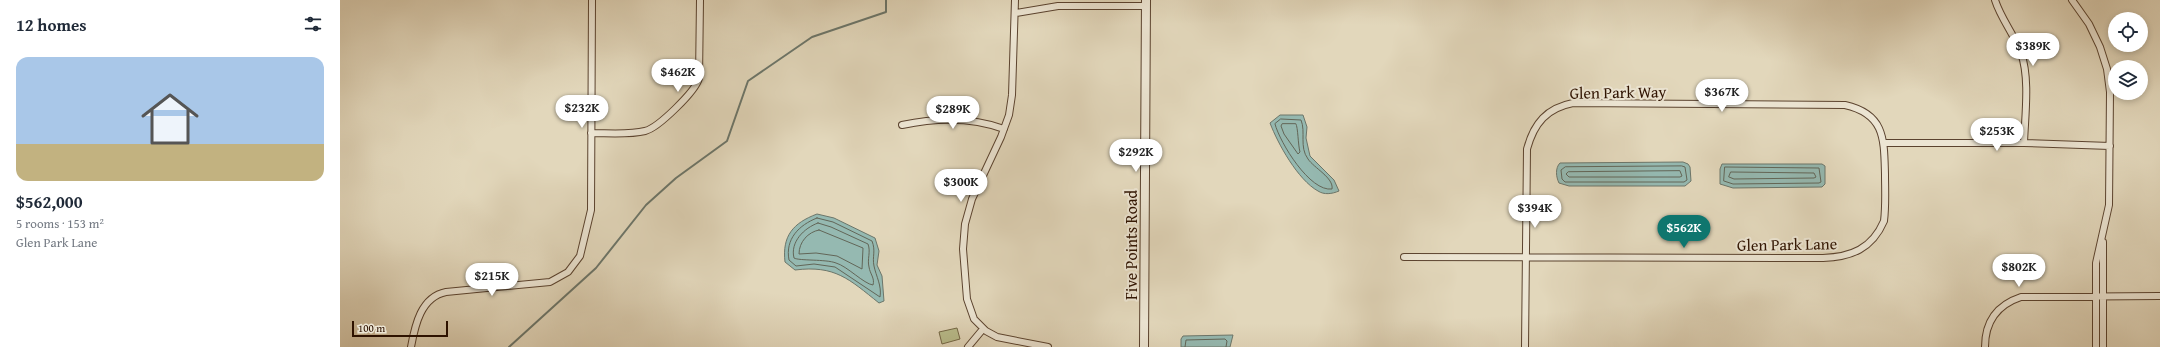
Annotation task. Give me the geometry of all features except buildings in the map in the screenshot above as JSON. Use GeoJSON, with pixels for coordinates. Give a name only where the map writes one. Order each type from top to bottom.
{"type":"FeatureCollection","features":[{"type":"Feature","properties":{"kind":"street"},"geometry":{"type":"LineString","coordinates":[[411,347],[422,310],[429,300],[437,295],[446,292],[550,282],[566,274],[578,261],[584,246],[591,210],[592,0]]}},
{"type":"Feature","properties":{"kind":"street"},"geometry":{"type":"LineString","coordinates":[[591,133],[646,131],[655,126],[694,89],[699,78],[700,0]]}},
{"type":"Feature","properties":{"kind":"street"},"geometry":{"type":"LineString","coordinates":[[1015,0],[1016,13],[1012,51],[1011,100],[1004,129],[972,199],[964,234],[963,254],[967,304],[974,319],[983,329],[997,337],[1048,347]]}},
{"type":"Feature","properties":{"kind":"street"},"geometry":{"type":"LineString","coordinates":[[1995,0],[2002,18],[2016,42],[2023,58],[2025,74],[2024,143]]}},
{"type":"Feature","properties":{"kind":"street"},"geometry":{"type":"LineString","coordinates":[[2072,0],[2089,24],[2104,57],[2110,92],[2109,205],[2096,263],[2103,347]]}},
{"type":"Feature","properties":{"kind":"street"},"geometry":{"type":"LineString","coordinates":[[1016,13],[1058,6],[1146,3]]}},
{"type":"Feature","properties":{"kind":"street","name":"Five Points Road"},"geometry":{"type":"LineString","coordinates":[[1144,347],[1146,3]]}},
{"type":"Feature","properties":{"kind":"street","name":"Glen Park Way"},"geometry":{"type":"LineString","coordinates":[[1526,258],[1527,148],[1531,134],[1540,119],[1549,112],[1562,106],[1574,103],[1845,105],[1867,113],[1875,120],[1881,129],[1884,143]]}},
{"type":"Feature","properties":{"kind":"street"},"geometry":{"type":"LineString","coordinates":[[902,124],[918,121],[974,120],[1004,129]]}},
{"type":"Feature","properties":{"kind":"street"},"geometry":{"type":"LineString","coordinates":[[1884,143],[2024,143],[2110,146]]}},
{"type":"Feature","properties":{"kind":"street","name":"Glen Park Lane"},"geometry":{"type":"LineString","coordinates":[[1404,257],[1823,258],[1853,254],[1870,243],[1880,230],[1884,221],[1884,143]]}},
{"type":"Feature","properties":{"kind":"street"},"geometry":{"type":"LineString","coordinates":[[2096,347],[2103,237]]}},
{"type":"Feature","properties":{"kind":"street"},"geometry":{"type":"LineString","coordinates":[[1525,347],[1526,258]]}},
{"type":"Feature","properties":{"kind":"street"},"geometry":{"type":"LineString","coordinates":[[1986,347],[1986,332],[1989,322],[1998,309],[2011,300],[2021,297],[2160,296]]}},
{"type":"Feature","properties":{"kind":"street"},"geometry":{"type":"LineString","coordinates":[[1993,304],[1998,309]]}},
{"type":"Feature","properties":{"kind":"street"},"geometry":{"type":"LineString","coordinates":[[968,347],[983,329]]}},
{"type":"Feature","properties":{"kind":"green space"},"geometry":{"type":"Polygon","coordinates":[[[957,328],[960,339],[942,344],[939,332],[957,328]]]}},
{"type":"Feature","properties":{"kind":"water"},"geometry":{"type":"Polygon","coordinates":[[[1280,115],[1303,115],[1307,127],[1306,138],[1310,156],[1334,180],[1339,191],[1328,194],[1320,192],[1303,179],[1296,170],[1283,151],[1270,123],[1280,115]]]}},
{"type":"Feature","properties":{"kind":"water"},"geometry":{"type":"Polygon","coordinates":[[[1683,162],[1688,164],[1690,167],[1691,181],[1685,186],[1569,186],[1559,183],[1557,175],[1557,167],[1560,163],[1683,162]]]}},
{"type":"Feature","properties":{"kind":"water"},"geometry":{"type":"Polygon","coordinates":[[[1722,164],[1822,164],[1825,166],[1825,184],[1822,187],[1733,188],[1720,184],[1720,169],[1722,164]]]}},
{"type":"Feature","properties":{"kind":"water"},"geometry":{"type":"Polygon","coordinates":[[[817,214],[834,218],[875,238],[879,251],[877,265],[882,276],[884,301],[879,303],[850,281],[831,272],[809,269],[795,270],[785,262],[785,245],[791,232],[801,222],[817,214]]]}},
{"type":"Feature","properties":{"kind":"water"},"geometry":{"type":"Polygon","coordinates":[[[1233,335],[1230,347],[1181,347],[1181,339],[1183,336],[1233,335]]]}},
{"type":"Feature","properties":{"kind":"waterway"},"geometry":{"type":"LineString","coordinates":[[509,347],[596,268],[646,205],[676,178],[727,141],[748,81],[812,37],[886,12],[886,0]]}}]}
